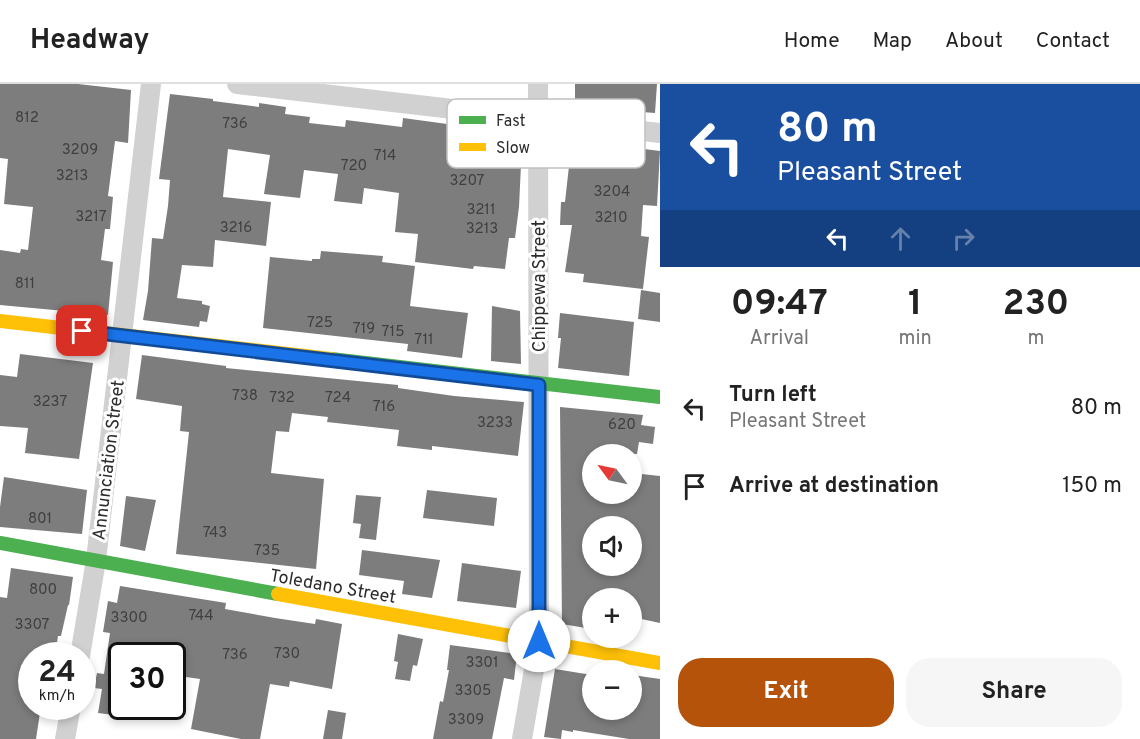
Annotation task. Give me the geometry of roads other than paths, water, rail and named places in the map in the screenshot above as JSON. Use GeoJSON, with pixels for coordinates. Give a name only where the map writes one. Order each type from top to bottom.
{"type":"FeatureCollection","features":[{"type":"Feature","properties":{"kind":"street","name":"Annunciation Street"},"geometry":{"type":"LineString","coordinates":[[82,642],[96,560],[151,84]]}},
{"type":"Feature","properties":{"kind":"street"},"geometry":{"type":"LineString","coordinates":[[237,84],[447,108]]}},
{"type":"Feature","properties":{"kind":"street"},"geometry":{"type":"LineString","coordinates":[[645,131],[660,133]]}},
{"type":"Feature","properties":{"kind":"street","name":"Chippewa Street"},"geometry":{"type":"LineString","coordinates":[[522,739],[539,641],[538,168]]}},
{"type":"Feature","properties":{"kind":"street"},"geometry":{"type":"LineString","coordinates":[[0,321],[660,398]]}},
{"type":"Feature","properties":{"kind":"street","name":"Toledano Street"},"geometry":{"type":"LineString","coordinates":[[0,543],[660,663]]}},
{"type":"Feature","properties":{"kind":"street"},"geometry":{"type":"LineString","coordinates":[[65,739],[68,720]]}}]}
